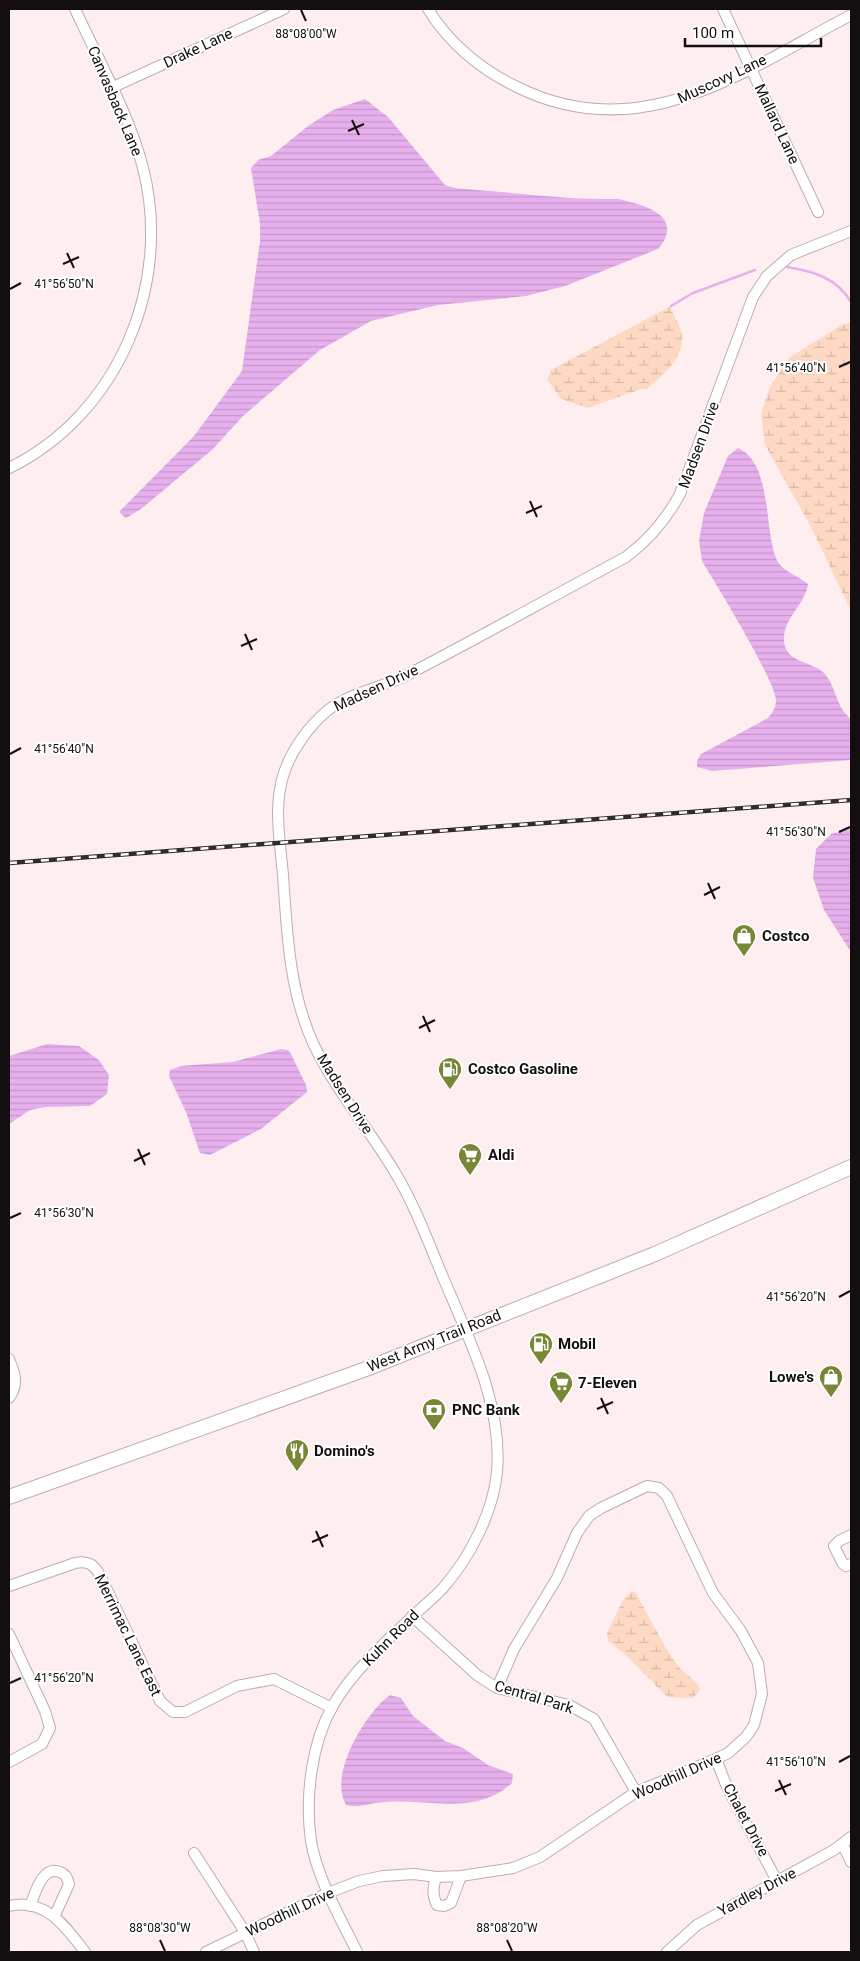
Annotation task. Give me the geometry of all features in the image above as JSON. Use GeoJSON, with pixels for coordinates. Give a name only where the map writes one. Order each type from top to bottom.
{"type":"FeatureCollection","features":[{"type":"Feature","properties":{"kind":"main road","name":"West Army Trail Road"},"geometry":{"type":"LineString","coordinates":[[9,1497],[366,1369],[655,1254],[851,1167]]}},
{"type":"Feature","properties":{"kind":"street","name":"Canvasback Lane"},"geometry":{"type":"LineString","coordinates":[[9,468],[36,453],[65,430],[92,402],[114,370],[137,323],[149,273],[151,225],[143,168],[134,140],[75,9]]}},
{"type":"Feature","properties":{"kind":"street","name":"Drake Lane"},"geometry":{"type":"LineString","coordinates":[[111,88],[284,9]]}},
{"type":"Feature","properties":{"kind":"street","name":"Muscovy Lane"},"geometry":{"type":"LineString","coordinates":[[428,9],[449,37],[466,54],[489,72],[526,92],[557,102],[589,109],[642,108],[671,103],[702,92],[851,15]]}},
{"type":"Feature","properties":{"kind":"street","name":"Mallard Lane"},"geometry":{"type":"LineString","coordinates":[[723,9],[818,212]]}},
{"type":"Feature","properties":{"kind":"street","name":"Madsen Drive"},"geometry":{"type":"LineString","coordinates":[[465,1329],[400,1181],[325,1066],[301,1012],[289,956],[279,843],[278,796],[283,774],[293,752],[306,732],[329,710],[352,697],[400,679],[626,557],[647,542],[666,520],[680,494],[753,297],[767,276],[791,255],[851,231]]}},
{"type":"Feature","properties":{"kind":"street","name":"Kuhn Road"},"geometry":{"type":"LineString","coordinates":[[357,1952],[328,1893],[312,1844],[309,1804],[316,1749],[332,1708],[366,1662],[444,1587],[469,1550],[490,1510],[496,1476],[498,1447],[495,1420],[487,1389],[465,1329]]}},
{"type":"Feature","properties":{"kind":"street"},"geometry":{"type":"LineString","coordinates":[[9,1359],[16,1378],[14,1391],[9,1398]]}},
{"type":"Feature","properties":{"kind":"street","name":"Woodhill Drive"},"geometry":{"type":"LineString","coordinates":[[206,1952],[328,1893],[359,1881],[383,1876],[414,1874],[436,1877],[461,1876],[513,1868],[540,1857],[636,1792],[716,1759],[733,1749],[746,1737],[754,1725],[762,1694],[762,1679],[758,1663],[751,1648],[714,1593],[667,1496],[659,1488],[647,1486],[589,1516],[577,1533],[558,1578],[514,1649],[497,1688]]}},
{"type":"Feature","properties":{"kind":"street"},"geometry":{"type":"LineString","coordinates":[[851,1535],[838,1541],[834,1546],[842,1564],[846,1566],[851,1564]]}},
{"type":"Feature","properties":{"kind":"street","name":"Merrimac Lane East"},"geometry":{"type":"LineString","coordinates":[[9,1586],[75,1563],[89,1563],[100,1575],[160,1701],[173,1712],[185,1712],[238,1686],[274,1679],[332,1708]]}},
{"type":"Feature","properties":{"kind":"street","name":"Central Park"},"geometry":{"type":"LineString","coordinates":[[412,1616],[477,1675],[497,1688],[568,1705],[594,1720],[636,1792]]}},
{"type":"Feature","properties":{"kind":"street"},"geometry":{"type":"LineString","coordinates":[[9,1634],[48,1718],[50,1728],[42,1744],[9,1762]]}},
{"type":"Feature","properties":{"kind":"street","name":"Chalet Drive"},"geometry":{"type":"LineString","coordinates":[[716,1759],[728,1787],[778,1881]]}},
{"type":"Feature","properties":{"kind":"street","name":"Yardley Drive"},"geometry":{"type":"LineString","coordinates":[[667,1952],[696,1925],[843,1845],[851,1837]]}},
{"type":"Feature","properties":{"kind":"street"},"geometry":{"type":"LineString","coordinates":[[843,1845],[851,1862]]}},
{"type":"Feature","properties":{"kind":"street"},"geometry":{"type":"LineString","coordinates":[[194,1853],[245,1932],[254,1952]]}},
{"type":"Feature","properties":{"kind":"street"},"geometry":{"type":"LineString","coordinates":[[30,1906],[46,1874],[52,1871],[61,1872],[67,1877],[69,1884],[55,1915]]}},
{"type":"Feature","properties":{"kind":"street"},"geometry":{"type":"LineString","coordinates":[[436,1877],[432,1890],[434,1899],[437,1905],[444,1906],[450,1902],[461,1876]]}},
{"type":"Feature","properties":{"kind":"street"},"geometry":{"type":"LineString","coordinates":[[9,1906],[30,1906],[55,1915],[85,1952]]}},
{"type":"Feature","properties":{"kind":"green space"},"geometry":{"type":"Polygon","coordinates":[[[671,306],[681,331],[681,349],[673,364],[647,389],[641,389],[588,408],[561,399],[547,379],[551,370],[671,306]]]}},
{"type":"Feature","properties":{"kind":"green space"},"geometry":{"type":"Polygon","coordinates":[[[851,322],[851,611],[811,527],[765,445],[761,414],[770,387],[790,357],[840,326],[851,322]]]}},
{"type":"Feature","properties":{"kind":"green space"},"geometry":{"type":"Polygon","coordinates":[[[631,1592],[635,1592],[679,1667],[699,1687],[700,1690],[693,1698],[667,1697],[625,1654],[608,1641],[607,1633],[624,1598],[631,1592]]]}},
{"type":"Feature","properties":{"kind":"shaded area"},"geometry":{"type":"Polygon","coordinates":[[[365,99],[388,117],[445,185],[455,188],[566,198],[621,199],[651,209],[664,219],[667,225],[667,232],[664,240],[658,249],[565,286],[526,296],[438,305],[371,321],[320,350],[243,416],[213,449],[141,509],[126,518],[119,512],[194,436],[242,371],[260,241],[260,224],[251,168],[258,160],[271,156],[308,126],[333,110],[365,99]]]}},
{"type":"Feature","properties":{"kind":"shaded area"},"geometry":{"type":"Polygon","coordinates":[[[738,448],[749,456],[757,467],[762,481],[772,545],[778,562],[785,569],[808,584],[803,598],[787,624],[784,639],[785,647],[794,657],[820,670],[828,678],[842,709],[851,721],[851,760],[712,771],[697,767],[697,761],[701,754],[768,718],[776,704],[774,691],[767,675],[702,561],[699,541],[704,513],[728,456],[738,448]]]}},
{"type":"Feature","properties":{"kind":"shaded area"},"geometry":{"type":"Polygon","coordinates":[[[851,830],[851,952],[824,910],[813,878],[816,849],[831,834],[851,830]]]}},
{"type":"Feature","properties":{"kind":"shaded area"},"geometry":{"type":"Polygon","coordinates":[[[47,1044],[79,1046],[99,1060],[109,1075],[107,1094],[90,1106],[45,1107],[30,1110],[9,1124],[9,1056],[47,1044]]]}},
{"type":"Feature","properties":{"kind":"shaded area"},"geometry":{"type":"Polygon","coordinates":[[[281,1049],[288,1050],[291,1054],[306,1085],[307,1092],[261,1129],[210,1155],[200,1153],[186,1112],[169,1076],[170,1070],[181,1066],[233,1062],[281,1049]]]}},
{"type":"Feature","properties":{"kind":"shaded area"},"geometry":{"type":"Polygon","coordinates":[[[390,1695],[401,1698],[413,1716],[445,1741],[463,1748],[488,1765],[513,1774],[512,1783],[498,1793],[468,1803],[380,1802],[356,1806],[346,1805],[342,1792],[345,1762],[360,1730],[380,1704],[390,1695]]]}},
{"type":"Feature","properties":{"kind":"waterway"},"geometry":{"type":"LineString","coordinates":[[787,267],[824,277],[839,287],[851,302]]}},
{"type":"Feature","properties":{"kind":"waterway"},"geometry":{"type":"LineString","coordinates":[[671,306],[693,293],[755,270]]}},
{"type":"Feature","properties":{"kind":"railway"},"geometry":{"type":"LineString","coordinates":[[9,863],[851,800]]}},
{"type":"Feature","properties":{"kind":"place","name":"Costco"},"geometry":{"type":"Point","coordinates":[744,957]}},
{"type":"Feature","properties":{"kind":"place","name":"Costco Gasoline"},"geometry":{"type":"Point","coordinates":[450,1090]}},
{"type":"Feature","properties":{"kind":"place","name":"Aldi"},"geometry":{"type":"Point","coordinates":[470,1176]}},
{"type":"Feature","properties":{"kind":"place","name":"Mobil"},"geometry":{"type":"Point","coordinates":[541,1365]}},
{"type":"Feature","properties":{"kind":"place","name":"Lowe's"},"geometry":{"type":"Point","coordinates":[831,1398]}},
{"type":"Feature","properties":{"kind":"place","name":"7-Eleven"},"geometry":{"type":"Point","coordinates":[561,1404]}},
{"type":"Feature","properties":{"kind":"place","name":"PNC Bank"},"geometry":{"type":"Point","coordinates":[434,1431]}},
{"type":"Feature","properties":{"kind":"place","name":"Domino's"},"geometry":{"type":"Point","coordinates":[297,1472]}}]}
